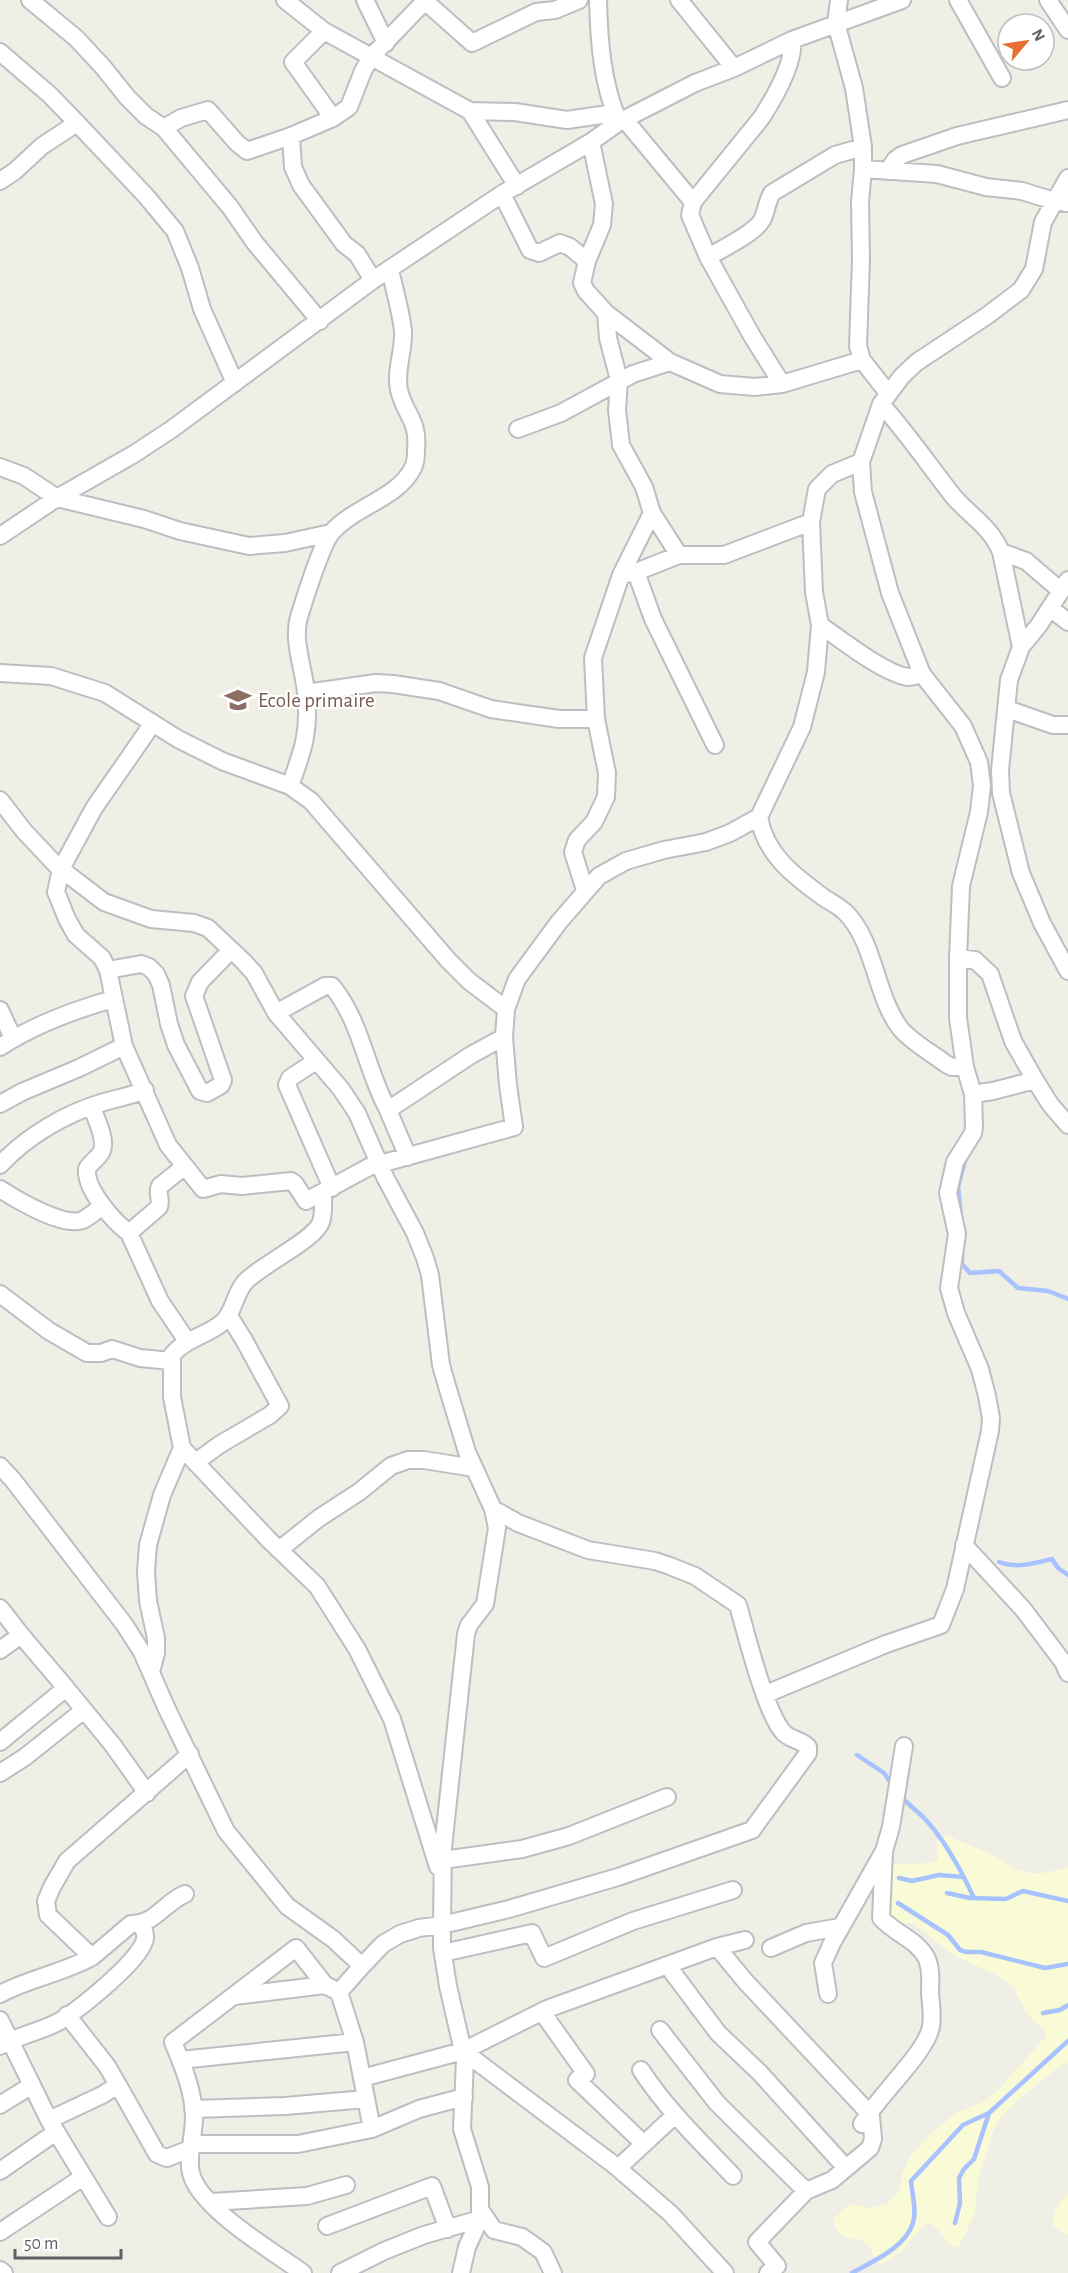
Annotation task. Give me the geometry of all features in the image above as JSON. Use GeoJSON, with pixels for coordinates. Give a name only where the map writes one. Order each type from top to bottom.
{"type":"FeatureCollection","features":[{"type":"Feature","properties":{"kind":"street"},"geometry":{"type":"LineString","coordinates":[[30,0],[76,38],[127,98],[164,128],[320,321]]}},
{"type":"Feature","properties":{"kind":"street"},"geometry":{"type":"LineString","coordinates":[[285,0],[324,31],[470,111],[515,112],[567,120],[620,118]]}},
{"type":"Feature","properties":{"kind":"street"},"geometry":{"type":"LineString","coordinates":[[365,0],[386,43]]}},
{"type":"Feature","properties":{"kind":"street"},"geometry":{"type":"LineString","coordinates":[[164,128],[182,118],[208,110],[245,151],[291,136],[333,118],[350,107],[363,71],[371,57],[425,1],[472,43],[536,12],[555,10],[579,0]]}},
{"type":"Feature","properties":{"kind":"street"},"geometry":{"type":"LineString","coordinates":[[598,0],[603,67],[620,118],[693,202]]}},
{"type":"Feature","properties":{"kind":"street"},"geometry":{"type":"LineString","coordinates":[[679,0],[734,68]]}},
{"type":"Feature","properties":{"kind":"street"},"geometry":{"type":"LineString","coordinates":[[839,0],[836,23],[854,88],[862,147],[858,346],[862,360],[900,425],[955,498],[985,526],[996,540],[1001,552],[1021,647]]}},
{"type":"Feature","properties":{"kind":"street"},"geometry":{"type":"LineString","coordinates":[[0,536],[57,498],[134,454],[235,383],[373,280],[510,190],[591,142],[620,118],[792,40],[902,0]]}},
{"type":"Feature","properties":{"kind":"street"},"geometry":{"type":"LineString","coordinates":[[958,0],[1002,78]]}},
{"type":"Feature","properties":{"kind":"street"},"geometry":{"type":"LineString","coordinates":[[1047,0],[1068,30]]}},
{"type":"Feature","properties":{"kind":"street"},"geometry":{"type":"LineString","coordinates":[[324,31],[293,62],[333,118]]}},
{"type":"Feature","properties":{"kind":"street"},"geometry":{"type":"LineString","coordinates":[[782,384],[708,257],[690,215],[693,202],[770,104],[791,61],[794,51],[792,40]]}},
{"type":"Feature","properties":{"kind":"street"},"geometry":{"type":"LineString","coordinates":[[0,52],[50,95],[146,196],[179,236],[202,309],[235,383]]}},
{"type":"Feature","properties":{"kind":"street"},"geometry":{"type":"LineString","coordinates":[[888,171],[895,160],[902,155],[957,136],[1068,110]]}},
{"type":"Feature","properties":{"kind":"street"},"geometry":{"type":"LineString","coordinates":[[470,111],[510,190],[531,250],[539,253],[560,243],[565,244],[587,261]]}},
{"type":"Feature","properties":{"kind":"street"},"geometry":{"type":"LineString","coordinates":[[0,181],[15,171],[42,146],[77,123]]}},
{"type":"Feature","properties":{"kind":"street"},"geometry":{"type":"LineString","coordinates":[[291,136],[293,167],[301,185],[344,244],[357,254],[373,280]]}},
{"type":"Feature","properties":{"kind":"street"},"geometry":{"type":"LineString","coordinates":[[591,142],[604,204],[602,225],[587,261],[582,283],[586,291],[606,313],[670,362],[720,384],[755,387],[782,384],[862,360]]}},
{"type":"Feature","properties":{"kind":"street"},"geometry":{"type":"LineString","coordinates":[[708,257],[753,229],[762,219],[766,202],[772,193],[835,155],[862,147]]}},
{"type":"Feature","properties":{"kind":"street"},"geometry":{"type":"LineString","coordinates":[[863,169],[937,174],[986,187],[1022,191],[1061,202]]}},
{"type":"Feature","properties":{"kind":"street"},"geometry":{"type":"LineString","coordinates":[[766,1694],[886,1644],[940,1625],[955,1589],[990,1431],[991,1418],[980,1369],[956,1313],[949,1287],[957,1234],[948,1193],[955,1162],[973,1133],[974,1094],[965,1067],[958,1018],[958,958],[961,886],[979,812],[982,786],[979,762],[963,726],[922,674],[890,592],[863,492],[861,462],[884,399],[917,362],[1021,290],[1034,269],[1043,222],[1061,202],[1068,178]]}},
{"type":"Feature","properties":{"kind":"street"},"geometry":{"type":"LineString","coordinates":[[0,467],[24,476],[57,498],[144,519],[180,531],[249,546],[285,543],[331,533],[359,511],[396,488],[414,466],[416,427],[398,385],[397,376],[403,332],[390,269]]}},
{"type":"Feature","properties":{"kind":"street"},"geometry":{"type":"LineString","coordinates":[[606,313],[608,338],[620,380],[616,410],[621,445],[644,487],[652,513],[679,555]]}},
{"type":"Feature","properties":{"kind":"street"},"geometry":{"type":"LineString","coordinates":[[518,429],[561,413],[620,380],[670,362]]}},
{"type":"Feature","properties":{"kind":"street"},"geometry":{"type":"LineString","coordinates":[[153,723],[94,808],[61,869],[56,892],[67,920],[76,935],[102,958],[108,970],[124,1046],[168,1145],[203,1189],[221,1184],[242,1186],[287,1181],[295,1184],[305,1201],[328,1191],[358,1172],[380,1163],[514,1127],[504,1036],[506,1009],[517,979],[585,890],[599,876],[626,861],[664,850],[706,842],[730,833],[759,817],[802,727],[816,672],[820,625],[814,592],[811,522],[817,489],[832,474],[861,462]]}},
{"type":"Feature","properties":{"kind":"street"},"geometry":{"type":"LineString","coordinates":[[585,890],[573,852],[577,840],[594,822],[606,797],[607,773],[596,719],[593,658],[652,513]]}},
{"type":"Feature","properties":{"kind":"street"},"geometry":{"type":"LineString","coordinates":[[628,573],[679,555],[724,555],[811,522]]}},
{"type":"Feature","properties":{"kind":"street"},"geometry":{"type":"LineString","coordinates":[[290,786],[306,742],[306,693],[298,640],[298,620],[331,533]]}},
{"type":"Feature","properties":{"kind":"street"},"geometry":{"type":"LineString","coordinates":[[1001,552],[1026,561],[1065,586],[1021,647],[1010,680],[1000,770],[1001,793],[1021,873],[1042,923],[1068,971]]}},
{"type":"Feature","properties":{"kind":"street"},"geometry":{"type":"LineString","coordinates":[[628,573],[715,745]]}},
{"type":"Feature","properties":{"kind":"street"},"geometry":{"type":"LineString","coordinates":[[1050,608],[1068,622]]}},
{"type":"Feature","properties":{"kind":"street"},"geometry":{"type":"LineString","coordinates":[[820,625],[898,675],[912,677],[922,674]]}},
{"type":"Feature","properties":{"kind":"street"},"geometry":{"type":"LineString","coordinates":[[0,674],[51,676],[105,693],[178,739],[222,761],[290,786],[311,801],[448,960],[469,981],[506,1009]]}},
{"type":"Feature","properties":{"kind":"street"},"geometry":{"type":"LineString","coordinates":[[306,693],[376,683],[393,684],[439,691],[491,709],[559,719],[596,719]]}},
{"type":"Feature","properties":{"kind":"street"},"geometry":{"type":"LineString","coordinates":[[1007,709],[1053,725],[1068,725]]}},
{"type":"Feature","properties":{"kind":"street"},"geometry":{"type":"LineString","coordinates":[[982,786],[1001,793]]}},
{"type":"Feature","properties":{"kind":"street"},"geometry":{"type":"LineString","coordinates":[[0,800],[24,831],[61,869],[105,902],[151,919],[194,923],[208,928],[254,973],[276,1013],[341,1089],[357,1113],[426,1258],[441,1365],[455,1416],[474,1468],[493,1509],[496,1527],[485,1604],[469,1625],[466,1634],[443,1860],[443,1953],[463,2051],[462,2130],[480,2187],[480,2215],[467,2247],[460,2273]]}},
{"type":"Feature","properties":{"kind":"street"},"geometry":{"type":"LineString","coordinates":[[759,817],[762,830],[773,852],[788,870],[846,912],[859,932],[891,1012],[900,1028],[946,1065],[965,1067]]}},
{"type":"Feature","properties":{"kind":"street"},"geometry":{"type":"LineString","coordinates":[[108,970],[141,964],[149,967],[156,974],[161,985],[176,1045],[200,1090],[207,1094],[221,1085],[223,1080],[194,996],[200,982],[231,950]]}},
{"type":"Feature","properties":{"kind":"street"},"geometry":{"type":"LineString","coordinates":[[958,958],[975,960],[990,974],[1013,1041],[1035,1080],[1067,1121]]}},
{"type":"Feature","properties":{"kind":"street"},"geometry":{"type":"LineString","coordinates":[[276,1013],[326,986],[332,986],[360,1037],[378,1087],[408,1157]]}},
{"type":"Feature","properties":{"kind":"street"},"geometry":{"type":"LineString","coordinates":[[0,1010],[7,1043],[62,1017],[113,999]]}},
{"type":"Feature","properties":{"kind":"street"},"geometry":{"type":"LineString","coordinates":[[388,1110],[504,1036]]}},
{"type":"Feature","properties":{"kind":"street"},"geometry":{"type":"LineString","coordinates":[[0,1104],[124,1046]]}},
{"type":"Feature","properties":{"kind":"street"},"geometry":{"type":"LineString","coordinates":[[151,1672],[156,1653],[156,1638],[148,1601],[146,1571],[148,1545],[162,1495],[182,1448],[172,1396],[172,1355],[187,1341],[218,1326],[229,1316],[246,1281],[268,1263],[315,1232],[321,1221],[328,1191],[287,1083],[290,1078],[316,1061]]}},
{"type":"Feature","properties":{"kind":"street"},"geometry":{"type":"LineString","coordinates":[[974,1094],[1035,1080]]}},
{"type":"Feature","properties":{"kind":"street"},"geometry":{"type":"LineString","coordinates":[[0,1165],[17,1148],[42,1130],[92,1107],[145,1090]]}},
{"type":"Feature","properties":{"kind":"street"},"geometry":{"type":"LineString","coordinates":[[92,1107],[103,1140],[103,1147],[102,1153],[88,1166],[86,1173],[88,1181],[103,1206],[129,1233],[160,1301],[187,1341]]}},
{"type":"Feature","properties":{"kind":"street"},"geometry":{"type":"LineString","coordinates":[[129,1233],[159,1207],[161,1201],[158,1187],[185,1166]]}},
{"type":"Feature","properties":{"kind":"street"},"geometry":{"type":"LineString","coordinates":[[0,1189],[52,1217],[67,1221],[84,1219],[103,1206]]}},
{"type":"Feature","properties":{"kind":"street"},"geometry":{"type":"LineString","coordinates":[[0,1294],[49,1330],[87,1353],[101,1353],[112,1349],[140,1358],[171,1361]]}},
{"type":"Feature","properties":{"kind":"street"},"geometry":{"type":"LineString","coordinates":[[196,1462],[219,1445],[270,1415],[280,1406],[229,1316]]}},
{"type":"Feature","properties":{"kind":"street"},"geometry":{"type":"LineString","coordinates":[[182,1448],[279,1550],[317,1586],[357,1649],[392,1719],[443,1885]]}},
{"type":"Feature","properties":{"kind":"street"},"geometry":{"type":"LineString","coordinates":[[279,1550],[391,1466],[408,1460],[424,1460],[474,1468]]}},
{"type":"Feature","properties":{"kind":"street"},"geometry":{"type":"LineString","coordinates":[[0,1466],[124,1624],[142,1652],[219,1820],[286,1906],[333,1939],[362,1966]]}},
{"type":"Feature","properties":{"kind":"street"},"geometry":{"type":"LineString","coordinates":[[234,1996],[332,1988],[362,1966],[383,1944],[400,1934],[419,1928],[442,1925],[618,1877],[752,1830],[808,1753],[808,1747],[785,1734],[776,1720],[755,1664],[738,1605],[695,1576],[670,1566],[655,1561],[588,1550],[518,1523],[493,1509]]}},
{"type":"Feature","properties":{"kind":"street"},"geometry":{"type":"LineString","coordinates":[[964,1545],[1023,1609],[1063,1662],[1068,1673]]}},
{"type":"Feature","properties":{"kind":"street"},"geometry":{"type":"LineString","coordinates":[[0,1608],[84,1710],[147,1793]]}},
{"type":"Feature","properties":{"kind":"street"},"geometry":{"type":"LineString","coordinates":[[0,1650],[21,1635]]}},
{"type":"Feature","properties":{"kind":"street"},"geometry":{"type":"LineString","coordinates":[[0,1742],[66,1688]]}},
{"type":"Feature","properties":{"kind":"street"},"geometry":{"type":"LineString","coordinates":[[0,1773],[25,1757],[84,1710]]}},
{"type":"Feature","properties":{"kind":"street"},"geometry":{"type":"LineString","coordinates":[[867,2118],[922,2047],[932,2028],[930,1970],[927,1959],[914,1943],[887,1925],[881,1918],[884,1851],[891,1827],[904,1746]]}},
{"type":"Feature","properties":{"kind":"street"},"geometry":{"type":"LineString","coordinates":[[92,1957],[48,1915],[45,1901],[67,1861],[190,1754]]}},
{"type":"Feature","properties":{"kind":"street"},"geometry":{"type":"LineString","coordinates":[[443,1860],[522,1849],[569,1836],[667,1797]]}},
{"type":"Feature","properties":{"kind":"street"},"geometry":{"type":"LineString","coordinates":[[828,1994],[823,1963],[840,1927],[884,1851]]}},
{"type":"Feature","properties":{"kind":"street"},"geometry":{"type":"LineString","coordinates":[[443,1953],[532,1933],[544,1958],[633,1921],[733,1890]]}},
{"type":"Feature","properties":{"kind":"street"},"geometry":{"type":"LineString","coordinates":[[0,1994],[19,1984],[54,1974],[92,1957],[131,1924],[142,1925],[185,1893]]}},
{"type":"Feature","properties":{"kind":"street"},"geometry":{"type":"LineString","coordinates":[[6,2044],[60,2020],[122,1972],[146,1939],[142,1925]]}},
{"type":"Feature","properties":{"kind":"street"},"geometry":{"type":"LineString","coordinates":[[771,1948],[806,1933],[840,1927]]}},
{"type":"Feature","properties":{"kind":"street"},"geometry":{"type":"LineString","coordinates":[[362,2078],[463,2051],[542,2012],[717,1947],[745,1940]]}},
{"type":"Feature","properties":{"kind":"street"},"geometry":{"type":"LineString","coordinates":[[717,1947],[867,2118],[873,2139],[870,2148],[832,2180],[806,2192],[757,2242],[777,2266],[768,2273]]}},
{"type":"Feature","properties":{"kind":"street"},"geometry":{"type":"LineString","coordinates":[[303,2273],[233,2224],[196,2186],[190,2172],[193,2109],[186,2075],[174,2042],[296,1948],[332,1988],[355,2042],[372,2129]]}},
{"type":"Feature","properties":{"kind":"street"},"geometry":{"type":"LineString","coordinates":[[667,1965],[718,2033],[760,2073],[846,2168]]}},
{"type":"Feature","properties":{"kind":"street"},"geometry":{"type":"LineString","coordinates":[[542,2012],[586,2074],[578,2080],[644,2144]]}},
{"type":"Feature","properties":{"kind":"street"},"geometry":{"type":"LineString","coordinates":[[67,2015],[107,2066],[157,2154],[167,2158],[192,2146],[298,2144],[372,2129],[419,2109],[464,2097]]}},
{"type":"Feature","properties":{"kind":"street"},"geometry":{"type":"LineString","coordinates":[[0,2020],[6,2044],[32,2085],[52,2126],[108,2217]]}},
{"type":"Feature","properties":{"kind":"street"},"geometry":{"type":"LineString","coordinates":[[660,2030],[717,2103],[806,2192]]}},
{"type":"Feature","properties":{"kind":"street"},"geometry":{"type":"LineString","coordinates":[[180,2060],[355,2042]]}},
{"type":"Feature","properties":{"kind":"street"},"geometry":{"type":"LineString","coordinates":[[463,2051],[618,2168],[670,2212],[725,2273]]}},
{"type":"Feature","properties":{"kind":"street"},"geometry":{"type":"LineString","coordinates":[[641,2070],[675,2115],[733,2176]]}},
{"type":"Feature","properties":{"kind":"street"},"geometry":{"type":"LineString","coordinates":[[0,2105],[32,2085]]}},
{"type":"Feature","properties":{"kind":"street"},"geometry":{"type":"LineString","coordinates":[[0,2171],[52,2126],[118,2085]]}},
{"type":"Feature","properties":{"kind":"street"},"geometry":{"type":"LineString","coordinates":[[193,2109],[285,2106],[366,2098]]}},
{"type":"Feature","properties":{"kind":"street"},"geometry":{"type":"LineString","coordinates":[[618,2168],[675,2115]]}},
{"type":"Feature","properties":{"kind":"street"},"geometry":{"type":"LineString","coordinates":[[0,2232],[83,2177]]}},
{"type":"Feature","properties":{"kind":"street"},"geometry":{"type":"LineString","coordinates":[[211,2202],[307,2196],[346,2185]]}},
{"type":"Feature","properties":{"kind":"street"},"geometry":{"type":"LineString","coordinates":[[327,2226],[432,2186],[448,2229]]}},
{"type":"Feature","properties":{"kind":"street"},"geometry":{"type":"LineString","coordinates":[[340,2273],[384,2251],[448,2229],[480,2215]]}},
{"type":"Feature","properties":{"kind":"street"},"geometry":{"type":"LineString","coordinates":[[480,2215],[494,2230],[522,2237],[543,2252],[553,2273]]}},
{"type":"Feature","properties":{"kind":"street"},"geometry":{"type":"LineString","coordinates":[[0,2270],[4,2273]]}},
{"type":"Feature","properties":{"kind":"sand"},"geometry":{"type":"Polygon","coordinates":[[[946,1835],[1029,1873],[1044,1873],[1068,1867],[1068,2063],[1062,2064],[1017,2101],[1000,2119],[993,2131],[978,2179],[975,2212],[959,2247],[951,2246],[936,2227],[927,2222],[902,2251],[882,2264],[875,2262],[869,2245],[842,2236],[833,2219],[850,2204],[870,2208],[887,2204],[899,2190],[902,2174],[911,2155],[931,2133],[958,2112],[985,2101],[1001,2087],[1046,2036],[1043,2028],[1033,2021],[1025,2010],[1013,1987],[997,1975],[955,1956],[913,1923],[902,1923],[890,1918],[887,1891],[894,1864],[929,1863],[938,1860],[937,1841],[946,1835]]]}},
{"type":"Feature","properties":{"kind":"sand"},"geometry":{"type":"Polygon","coordinates":[[[1068,2193],[1068,2235],[1054,2227],[1053,2222],[1056,2208],[1068,2193]]]}},
{"type":"Feature","properties":{"kind":"waterway"},"geometry":{"type":"LineString","coordinates":[[962,1227],[958,1187],[966,1157]]}},
{"type":"Feature","properties":{"kind":"waterway"},"geometry":{"type":"LineString","coordinates":[[962,1251],[962,1264],[970,1273],[999,1271],[1018,1288],[1048,1291],[1068,1299]]}},
{"type":"Feature","properties":{"kind":"waterway"},"geometry":{"type":"LineString","coordinates":[[999,1562],[1019,1565],[1052,1559],[1058,1568],[1068,1575]]}},
{"type":"Feature","properties":{"kind":"waterway"},"geometry":{"type":"LineString","coordinates":[[857,1755],[884,1773],[893,1786]]}},
{"type":"Feature","properties":{"kind":"waterway"},"geometry":{"type":"LineString","coordinates":[[900,1795],[939,1836],[974,1898]]}},
{"type":"Feature","properties":{"kind":"waterway"},"geometry":{"type":"LineString","coordinates":[[899,1878],[912,1881],[939,1875],[964,1877]]}},
{"type":"Feature","properties":{"kind":"waterway"},"geometry":{"type":"LineString","coordinates":[[947,1893],[970,1898],[1006,1899],[1023,1891],[1068,1901]]}},
{"type":"Feature","properties":{"kind":"waterway"},"geometry":{"type":"LineString","coordinates":[[898,1903],[948,1935],[960,1950],[981,1952],[1045,1968],[1068,1964]]}},
{"type":"Feature","properties":{"kind":"waterway"},"geometry":{"type":"LineString","coordinates":[[1043,2013],[1060,2010],[1068,2005]]}},
{"type":"Feature","properties":{"kind":"waterway"},"geometry":{"type":"LineString","coordinates":[[852,2273],[887,2253],[903,2240],[909,2232],[915,2213],[911,2181],[963,2125],[989,2113],[1068,2041]]}},
{"type":"Feature","properties":{"kind":"waterway"},"geometry":{"type":"LineString","coordinates":[[955,2223],[960,2203],[959,2178],[974,2159],[989,2113]]}},
{"type":"Feature","properties":{"kind":"place","name":"Ecole primaire"},"geometry":{"type":"Point","coordinates":[238,700]}}]}
